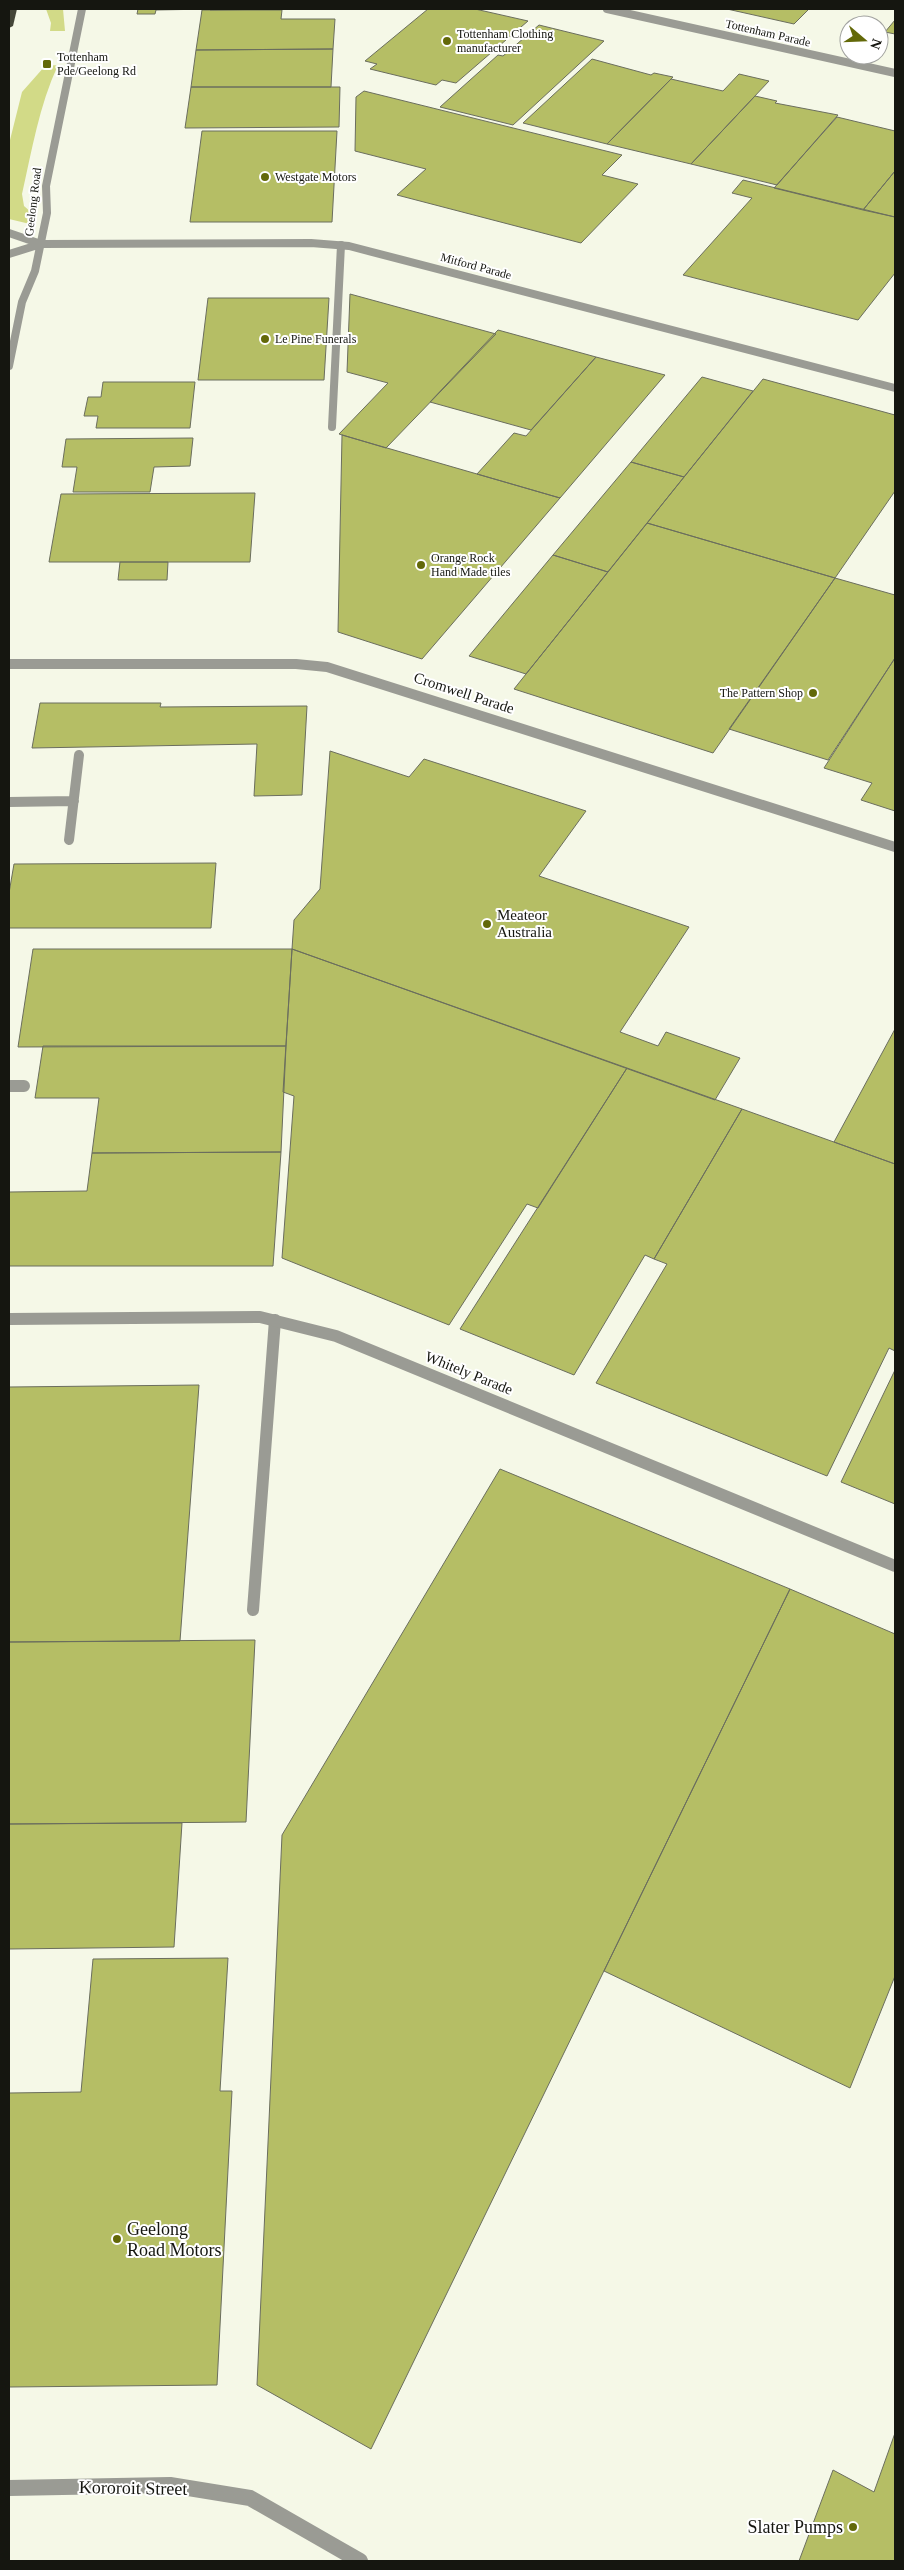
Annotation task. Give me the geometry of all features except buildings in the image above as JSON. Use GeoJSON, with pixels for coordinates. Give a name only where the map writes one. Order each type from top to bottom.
{"type":"FeatureCollection","features":[{"type":"Feature","properties":{"kind":"highway"},"geometry":{"type":"LineString","coordinates":[[9,26],[13,9]]}},
{"type":"Feature","properties":{"kind":"street","name":"Geelong Road"},"geometry":{"type":"LineString","coordinates":[[9,366],[22,302],[35,271],[41,244],[47,213],[46,186],[82,9]]}},
{"type":"Feature","properties":{"kind":"street","name":"Tottenham Parade"},"geometry":{"type":"LineString","coordinates":[[607,9],[895,73]]}},
{"type":"Feature","properties":{"kind":"street","name":"Mitford Parade"},"geometry":{"type":"LineString","coordinates":[[9,233],[41,244]]}},
{"type":"Feature","properties":{"kind":"street","name":"Mitford Parade"},"geometry":{"type":"LineString","coordinates":[[9,254],[41,244],[310,243],[341,245],[372,251],[895,388]]}},
{"type":"Feature","properties":{"kind":"street"},"geometry":{"type":"LineString","coordinates":[[332,427],[341,245]]}},
{"type":"Feature","properties":{"kind":"street","name":"Cromwell Parade"},"geometry":{"type":"LineString","coordinates":[[9,664],[296,664],[327,667],[370,679],[895,847]]}},
{"type":"Feature","properties":{"kind":"street"},"geometry":{"type":"LineString","coordinates":[[69,840],[79,755]]}},
{"type":"Feature","properties":{"kind":"street"},"geometry":{"type":"LineString","coordinates":[[9,802],[74,801]]}},
{"type":"Feature","properties":{"kind":"street"},"geometry":{"type":"LineString","coordinates":[[9,1086],[24,1086]]}},
{"type":"Feature","properties":{"kind":"street","name":"Whitely Parade"},"geometry":{"type":"LineString","coordinates":[[9,1319],[260,1316],[336,1336],[895,1566]]}},
{"type":"Feature","properties":{"kind":"street"},"geometry":{"type":"LineString","coordinates":[[253,1610],[275,1320]]}},
{"type":"Feature","properties":{"kind":"street","name":"Kororoit Street"},"geometry":{"type":"LineString","coordinates":[[9,2488],[170,2485],[250,2498],[360,2561]]}},
{"type":"Feature","properties":{"kind":"green space"},"geometry":{"type":"Polygon","coordinates":[[[46,9],[63,9],[65,31],[50,31],[51,23],[46,9]]]}},
{"type":"Feature","properties":{"kind":"green space"},"geometry":{"type":"Polygon","coordinates":[[[58,65],[41,112],[22,194],[24,206],[32,213],[30,224],[9,219],[9,144],[22,92],[45,66],[58,65]]]}},
{"type":"Feature","properties":{"kind":"place","name":"Tottenham Clothing manufacturer"},"geometry":{"type":"Point","coordinates":[447,41]}},
{"type":"Feature","properties":{"kind":"place","name":"Tottenham Pde/Geelong Rd"},"geometry":{"type":"Point","coordinates":[47,64]}},
{"type":"Feature","properties":{"kind":"place","name":"Westgate Motors"},"geometry":{"type":"Point","coordinates":[265,177]}},
{"type":"Feature","properties":{"kind":"place","name":"Le Pine Funerals"},"geometry":{"type":"Point","coordinates":[265,339]}},
{"type":"Feature","properties":{"kind":"place","name":"Orange Rock Hand Made tiles"},"geometry":{"type":"Point","coordinates":[421,565]}},
{"type":"Feature","properties":{"kind":"place","name":"The Pattern Shop"},"geometry":{"type":"Point","coordinates":[813,693]}},
{"type":"Feature","properties":{"kind":"place","name":"Meateor Australia"},"geometry":{"type":"Point","coordinates":[487,924]}},
{"type":"Feature","properties":{"kind":"place","name":"Geelong Road Motors"},"geometry":{"type":"Point","coordinates":[117,2239]}},
{"type":"Feature","properties":{"kind":"place","name":"Slater Pumps"},"geometry":{"type":"Point","coordinates":[853,2527]}}]}
